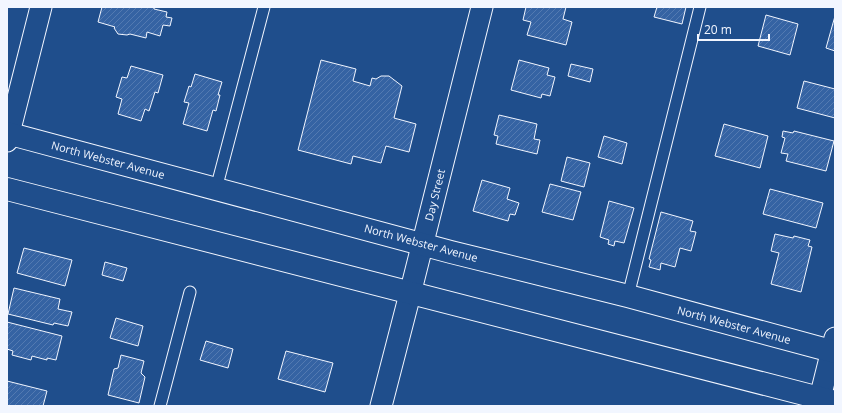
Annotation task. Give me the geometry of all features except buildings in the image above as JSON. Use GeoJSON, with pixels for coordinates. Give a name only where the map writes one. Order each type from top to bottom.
{"type":"FeatureCollection","features":[{"type":"Feature","properties":{"kind":"main road","name":"North Webster Avenue"},"geometry":{"type":"LineString","coordinates":[[8,136],[216,189],[422,244],[834,347]]}},
{"type":"Feature","properties":{"kind":"main road"},"geometry":{"type":"LineString","coordinates":[[7,189],[824,402]]}},
{"type":"Feature","properties":{"kind":"street"},"geometry":{"type":"LineString","coordinates":[[8,136],[41,7]]}},
{"type":"Feature","properties":{"kind":"street","name":"Day Street"},"geometry":{"type":"LineString","coordinates":[[380,406],[410,294],[482,7]]}},
{"type":"Feature","properties":{"kind":"street"},"geometry":{"type":"LineString","coordinates":[[824,402],[834,347]]}},
{"type":"Feature","properties":{"kind":"lane"},"geometry":{"type":"LineString","coordinates":[[216,189],[264,7]]}},
{"type":"Feature","properties":{"kind":"lane"},"geometry":{"type":"LineString","coordinates":[[628,296],[700,7]]}},
{"type":"Feature","properties":{"kind":"lane"},"geometry":{"type":"LineString","coordinates":[[160,406],[190,292]]}}]}
